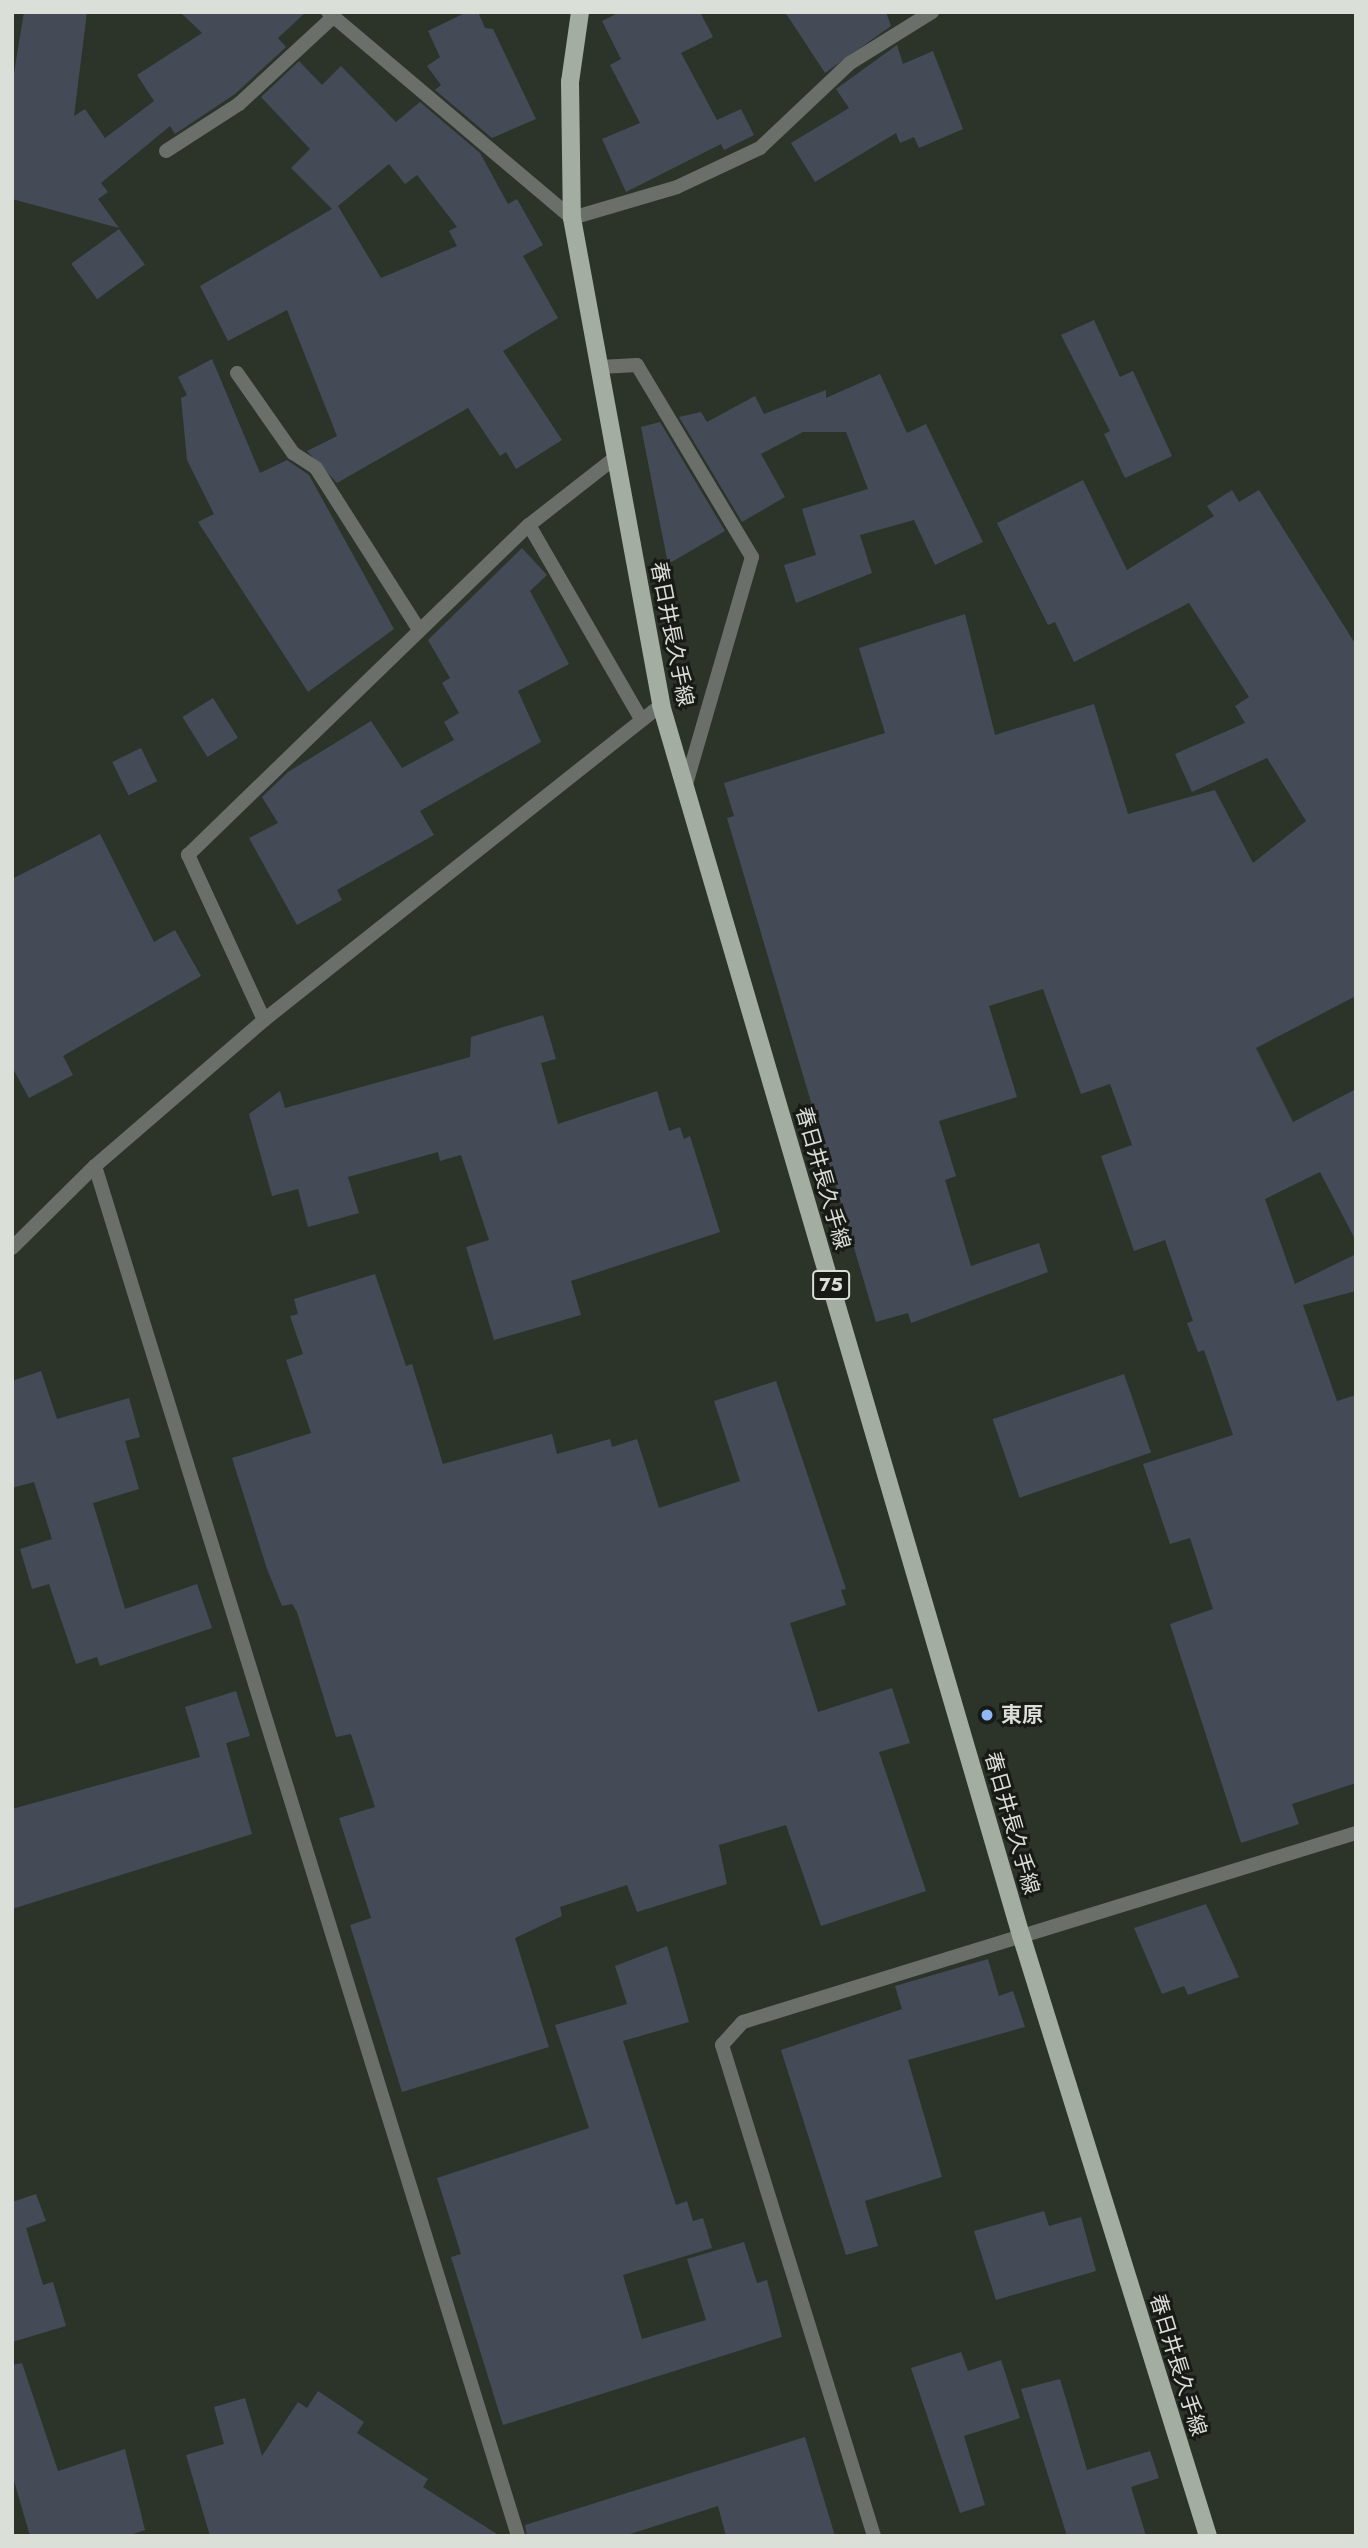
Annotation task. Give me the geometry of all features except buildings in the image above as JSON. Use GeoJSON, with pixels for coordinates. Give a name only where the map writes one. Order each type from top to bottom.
{"type":"FeatureCollection","features":[{"type":"Feature","properties":{"kind":"main road","name":"春日井長久手線"},"geometry":{"type":"LineString","coordinates":[[580,12],[570,82],[572,218],[660,705],[1021,1935],[1208,2536]]}},
{"type":"Feature","properties":{"kind":"street"},"geometry":{"type":"LineString","coordinates":[[166,151],[239,104],[330,15],[572,218],[677,187],[760,148],[850,63],[912,16],[932,12]]}},
{"type":"Feature","properties":{"kind":"street"},"geometry":{"type":"LineString","coordinates":[[600,367],[637,365],[752,558],[685,788]]}},
{"type":"Feature","properties":{"kind":"street"},"geometry":{"type":"LineString","coordinates":[[237,373],[293,453],[316,468],[418,628]]}},
{"type":"Feature","properties":{"kind":"street"},"geometry":{"type":"LineString","coordinates":[[264,1020],[188,855],[418,628],[529,525],[616,457]]}},
{"type":"Feature","properties":{"kind":"street"},"geometry":{"type":"LineString","coordinates":[[529,525],[640,717]]}},
{"type":"Feature","properties":{"kind":"street"},"geometry":{"type":"LineString","coordinates":[[12,1248],[95,1166],[264,1020],[640,717],[660,705]]}},
{"type":"Feature","properties":{"kind":"street"},"geometry":{"type":"LineString","coordinates":[[95,1166],[518,2536]]}},
{"type":"Feature","properties":{"kind":"street"},"geometry":{"type":"LineString","coordinates":[[874,2536],[722,2045],[743,2022],[1356,1833]]}},
{"type":"Feature","properties":{"kind":"place","name":"東原"},"geometry":{"type":"Point","coordinates":[987,1715]}}]}
